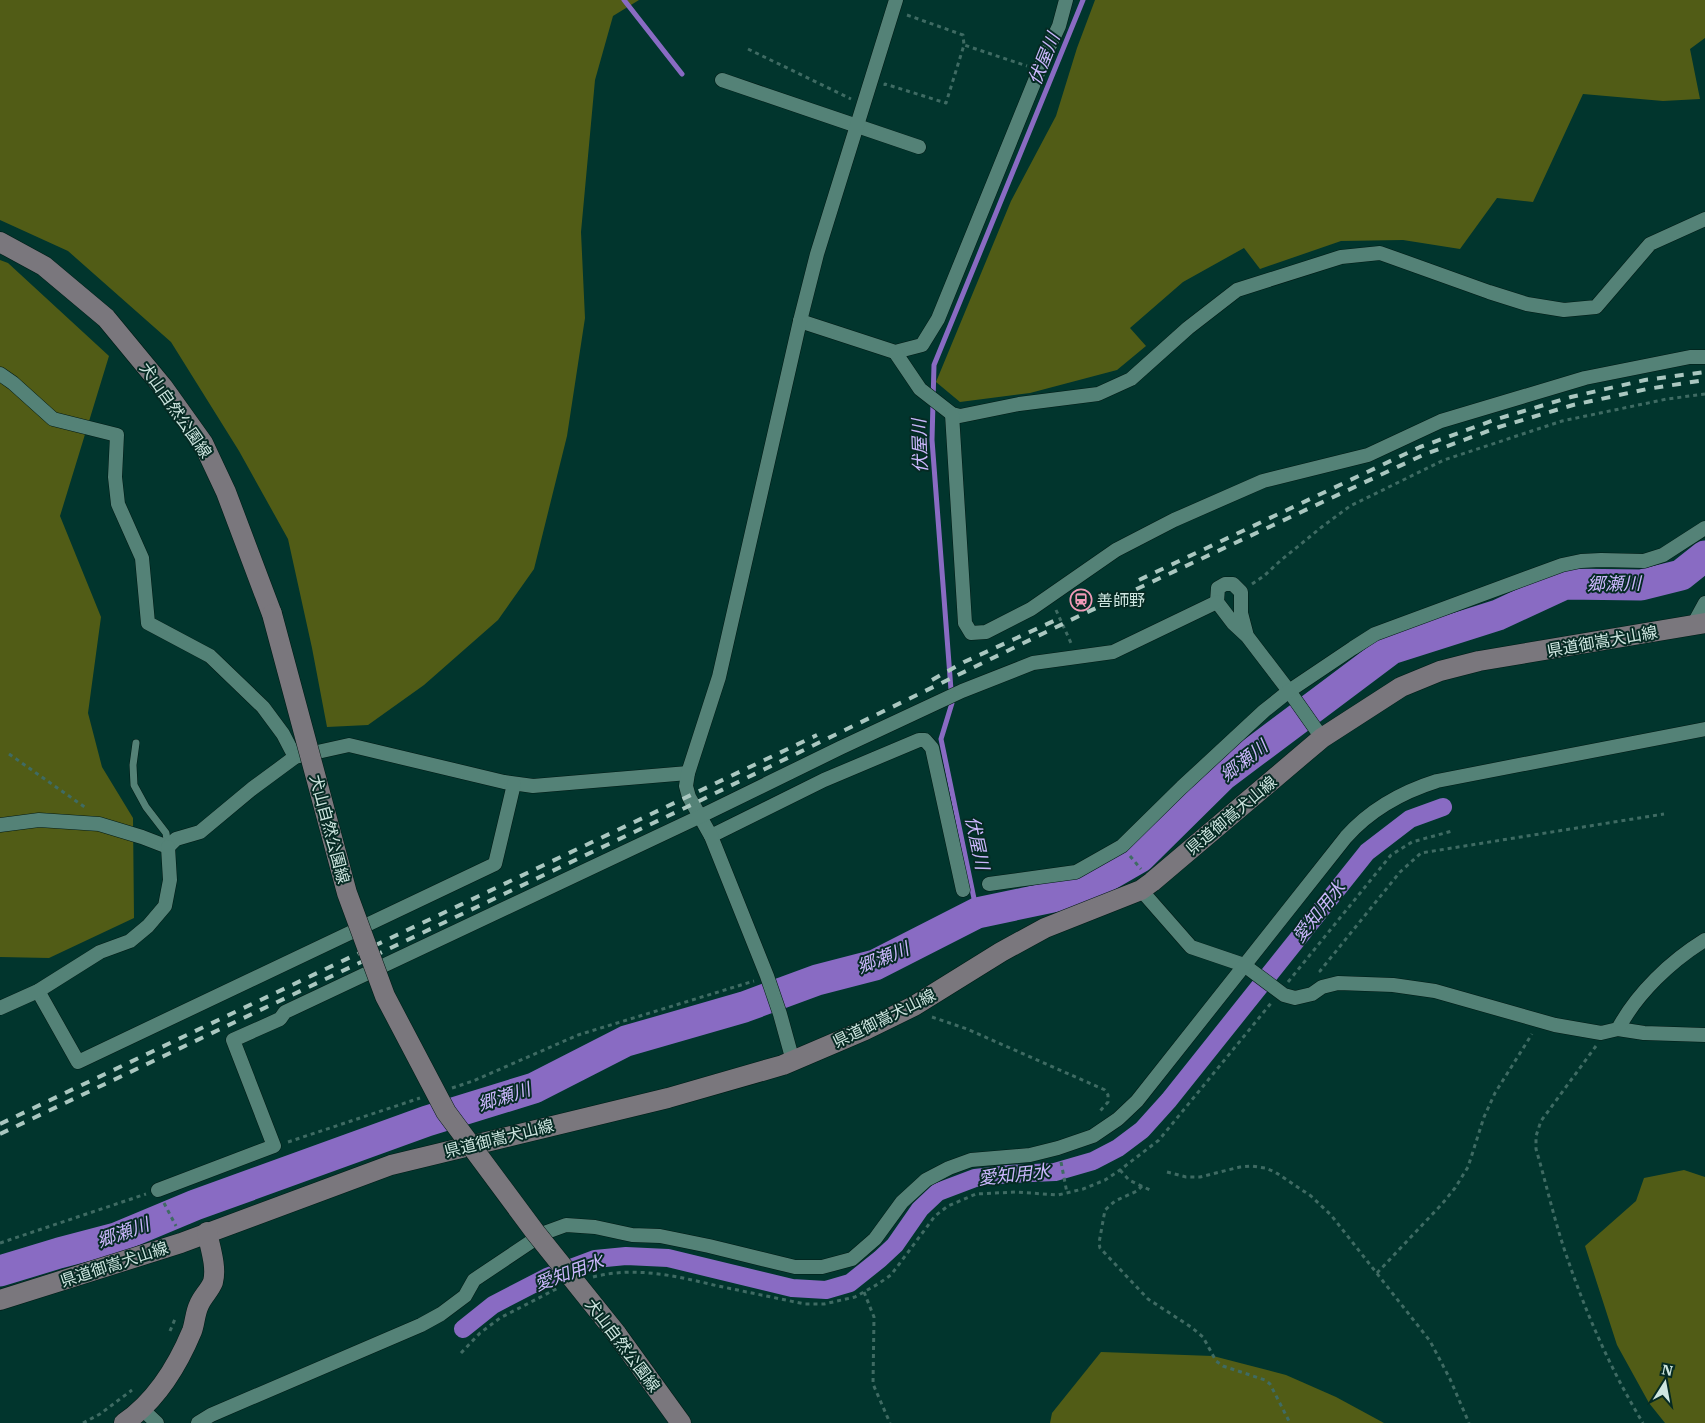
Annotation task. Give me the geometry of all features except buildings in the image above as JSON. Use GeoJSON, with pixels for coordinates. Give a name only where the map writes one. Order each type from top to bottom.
{"type":"FeatureCollection","features":[{"type":"Feature","properties":{"kind":"main road","name":"犬山自然公園線"},"geometry":{"type":"LineString","coordinates":[[0,242],[44,266],[106,318],[163,386],[203,443],[226,492],[272,614],[347,893],[385,996],[446,1112],[535,1232],[616,1333],[681,1423]]}},
{"type":"Feature","properties":{"kind":"main road","name":"県道御嵩犬山線"},"geometry":{"type":"LineString","coordinates":[[0,1300],[181,1243],[392,1165],[668,1098],[793,1061],[865,1030],[914,1006],[1001,952],[1045,928],[1142,882],[1152,882],[1318,733],[1402,687],[1440,671],[1479,661],[1699,624]]}},
{"type":"Feature","properties":{"kind":"main road"},"geometry":{"type":"LineString","coordinates":[[124,1423],[152,1399],[175,1366],[192,1330],[198,1306],[212,1282],[214,1270],[207,1232]]}},
{"type":"Feature","properties":{"kind":"street"},"geometry":{"type":"LineString","coordinates":[[800,321],[895,352],[922,345],[938,319],[1039,70],[1059,26],[1066,0]]}},
{"type":"Feature","properties":{"kind":"street"},"geometry":{"type":"LineString","coordinates":[[793,1061],[767,976],[711,836],[689,797],[686,786],[688,773],[719,677],[817,254],[864,105],[900,3]]}},
{"type":"Feature","properties":{"kind":"street"},"geometry":{"type":"LineString","coordinates":[[722,80],[919,147]]}},
{"type":"Feature","properties":{"kind":"street"},"geometry":{"type":"LineString","coordinates":[[895,352],[920,389],[952,414],[960,416],[1018,404],[1098,394],[1131,379],[1188,328],[1237,290],[1342,257],[1380,253],[1527,304],[1564,310],[1596,307],[1650,244],[1705,219]]}},
{"type":"Feature","properties":{"kind":"street"},"geometry":{"type":"LineString","coordinates":[[952,414],[964,623],[971,633],[986,632],[1031,609],[1116,550],[1174,520],[1263,481],[1368,455],[1441,421],[1585,378],[1705,356]]}},
{"type":"Feature","properties":{"kind":"street"},"geometry":{"type":"LineString","coordinates":[[0,374],[53,418],[117,435],[115,477],[118,504],[142,558],[148,622],[210,656],[263,707],[283,734],[296,757]]}},
{"type":"Feature","properties":{"kind":"street"},"geometry":{"type":"LineString","coordinates":[[989,884],[1076,872],[1122,846],[1264,711],[1289,691],[1375,634],[1562,565],[1587,561],[1644,561],[1663,555],[1705,528]]}},
{"type":"Feature","properties":{"kind":"street"},"geometry":{"type":"LineString","coordinates":[[1247,636],[1241,613],[1241,592],[1233,584],[1226,584],[1218,588],[1218,602],[1289,691],[1318,733]]}},
{"type":"Feature","properties":{"kind":"street"},"geometry":{"type":"LineString","coordinates":[[158,1190],[274,1146],[233,1040],[280,1019],[285,1012],[701,816],[939,701],[1034,663],[1113,652],[1218,602]]}},
{"type":"Feature","properties":{"kind":"street"},"geometry":{"type":"LineString","coordinates":[[1699,624],[1705,603]]}},
{"type":"Feature","properties":{"kind":"street"},"geometry":{"type":"LineString","coordinates":[[198,1423],[212,1415],[421,1325],[441,1314],[465,1296],[474,1280],[544,1233],[566,1225],[595,1227],[632,1235],[660,1236],[796,1267],[822,1267],[852,1259],[875,1239],[902,1202],[926,1180],[949,1168],[971,1160],[1030,1155],[1058,1148],[1093,1136],[1118,1119],[1137,1101],[1359,823],[1397,796],[1436,781],[1705,729]]}},
{"type":"Feature","properties":{"kind":"street"},"geometry":{"type":"LineString","coordinates":[[711,836],[824,780],[919,740],[925,740],[932,748],[963,890]]}},
{"type":"Feature","properties":{"kind":"street"},"geometry":{"type":"LineString","coordinates":[[0,1008],[38,991],[100,952],[130,941],[148,926],[165,906],[170,880],[168,847],[176,839],[200,832],[253,788],[296,757],[349,746],[514,784],[533,786],[688,773]]}},
{"type":"Feature","properties":{"kind":"street"},"geometry":{"type":"LineString","coordinates":[[38,991],[78,1062],[495,864],[514,784]]}},
{"type":"Feature","properties":{"kind":"street"},"geometry":{"type":"LineString","coordinates":[[0,825],[39,820],[99,824],[168,847]]}},
{"type":"Feature","properties":{"kind":"street"},"geometry":{"type":"LineString","coordinates":[[1142,882],[1191,947],[1244,965],[1284,995],[1295,998],[1312,994],[1322,987],[1338,983],[1393,985],[1434,991],[1540,1020],[1601,1033],[1618,1029],[1644,1033],[1705,1035]]}},
{"type":"Feature","properties":{"kind":"street"},"geometry":{"type":"LineString","coordinates":[[1618,1029],[1626,1015],[1667,967],[1705,940]]}},
{"type":"Feature","properties":{"kind":"street"},"geometry":{"type":"LineString","coordinates":[[142,1409],[157,1423]]}},
{"type":"Feature","properties":{"kind":"lane"},"geometry":{"type":"LineString","coordinates":[[136,743],[134,785],[146,807],[166,833],[168,847]]}},
{"type":"Feature","properties":{"kind":"path"},"geometry":{"type":"LineString","coordinates":[[882,94],[885,84],[946,103],[964,45],[963,35],[908,16],[900,3]]}},
{"type":"Feature","properties":{"kind":"path"},"geometry":{"type":"LineString","coordinates":[[964,45],[1039,70]]}},
{"type":"Feature","properties":{"kind":"path"},"geometry":{"type":"LineString","coordinates":[[748,49],[864,105]]}},
{"type":"Feature","properties":{"kind":"path"},"geometry":{"type":"LineString","coordinates":[[1241,592],[1264,576],[1280,561],[1350,506],[1444,460],[1562,421],[1667,399],[1705,394]]}},
{"type":"Feature","properties":{"kind":"path"},"geometry":{"type":"LineString","coordinates":[[1049,596],[1078,656]]}},
{"type":"Feature","properties":{"kind":"path"},"geometry":{"type":"LineString","coordinates":[[9,754],[88,809],[99,824]]}},
{"type":"Feature","properties":{"kind":"path"},"geometry":{"type":"LineString","coordinates":[[1329,985],[1320,971],[1400,872],[1421,853],[1664,814]]}},
{"type":"Feature","properties":{"kind":"path"},"geometry":{"type":"LineString","coordinates":[[1122,846],[1142,882]]}},
{"type":"Feature","properties":{"kind":"path"},"geometry":{"type":"LineString","coordinates":[[444,1090],[473,1081],[578,1035],[767,976]]}},
{"type":"Feature","properties":{"kind":"path"},"geometry":{"type":"LineString","coordinates":[[914,1006],[922,1013],[967,1029],[1105,1090],[1108,1095],[1108,1102],[1096,1116]]}},
{"type":"Feature","properties":{"kind":"path"},"geometry":{"type":"LineString","coordinates":[[1377,1273],[1455,1188],[1468,1167],[1484,1117],[1495,1093],[1540,1020]]}},
{"type":"Feature","properties":{"kind":"path"},"geometry":{"type":"LineString","coordinates":[[1601,1033],[1595,1048],[1541,1121],[1536,1136],[1536,1149],[1567,1258],[1625,1394],[1642,1423]]}},
{"type":"Feature","properties":{"kind":"path"},"geometry":{"type":"LineString","coordinates":[[274,1146],[425,1097]]}},
{"type":"Feature","properties":{"kind":"path"},"geometry":{"type":"LineString","coordinates":[[1058,1148],[1067,1193]]}},
{"type":"Feature","properties":{"kind":"path"},"geometry":{"type":"LineString","coordinates":[[1167,1172],[1200,1177],[1240,1167],[1265,1168],[1275,1172],[1311,1196],[1331,1216],[1430,1341],[1450,1379],[1469,1423]]}},
{"type":"Feature","properties":{"kind":"path"},"geometry":{"type":"LineString","coordinates":[[1120,1170],[1130,1180],[1152,1191]]}},
{"type":"Feature","properties":{"kind":"path"},"geometry":{"type":"LineString","coordinates":[[1142,1186],[1137,1191],[1116,1201],[1105,1210],[1099,1243],[1100,1248],[1148,1299],[1203,1337],[1216,1361],[1223,1366],[1265,1380],[1270,1384],[1290,1423]]}},
{"type":"Feature","properties":{"kind":"path"},"geometry":{"type":"LineString","coordinates":[[0,1243],[158,1190],[176,1227]]}},
{"type":"Feature","properties":{"kind":"path"},"geometry":{"type":"LineString","coordinates":[[864,1292],[874,1317],[873,1384],[890,1423]]}},
{"type":"Feature","properties":{"kind":"path"},"geometry":{"type":"LineString","coordinates":[[168,1336],[173,1321],[178,1314]]}},
{"type":"Feature","properties":{"kind":"path"},"geometry":{"type":"LineString","coordinates":[[83,1423],[100,1414],[134,1388]]}},
{"type":"Feature","properties":{"kind":"green space"},"geometry":{"type":"Polygon","coordinates":[[[0,0],[639,0],[613,16],[595,80],[581,232],[585,318],[567,436],[534,569],[498,620],[424,685],[368,725],[327,727],[288,539],[239,451],[171,342],[68,251],[0,220],[0,0]]]}},
{"type":"Feature","properties":{"kind":"green space"},"geometry":{"type":"Polygon","coordinates":[[[1095,0],[1705,0],[1705,38],[1690,49],[1700,99],[1663,101],[1583,94],[1533,202],[1497,198],[1460,249],[1403,240],[1341,241],[1260,269],[1244,248],[1183,282],[1130,328],[1146,346],[1117,370],[1030,393],[960,402],[936,382],[1011,201],[1056,116],[1077,48],[1095,0]]]}},
{"type":"Feature","properties":{"kind":"green space"},"geometry":{"type":"Polygon","coordinates":[[[0,260],[8,263],[109,356],[60,516],[101,617],[88,713],[102,767],[133,818],[134,918],[49,958],[0,957],[0,260]]]}},
{"type":"Feature","properties":{"kind":"green space"},"geometry":{"type":"Polygon","coordinates":[[[1684,1170],[1705,1177],[1705,1423],[1665,1423],[1649,1403],[1617,1345],[1585,1246],[1636,1201],[1644,1178],[1684,1170]]]}},
{"type":"Feature","properties":{"kind":"green space"},"geometry":{"type":"Polygon","coordinates":[[[1101,1352],[1213,1356],[1286,1375],[1336,1397],[1384,1423],[1050,1423],[1052,1413],[1101,1352]]]}},
{"type":"Feature","properties":{"kind":"waterway"},"geometry":{"type":"LineString","coordinates":[[624,0],[682,74]]}},
{"type":"Feature","properties":{"kind":"waterway","name":"伏屋川"},"geometry":{"type":"LineString","coordinates":[[977,913],[941,739],[952,703],[932,440],[934,365],[1083,0]]}},
{"type":"Feature","properties":{"kind":"waterway","name":"郷瀬川"},"geometry":{"type":"LineString","coordinates":[[0,1271],[116,1238],[195,1205],[427,1121],[534,1088],[626,1041],[744,1007],[817,980],[875,965],[977,913],[1081,891],[1140,857],[1223,775],[1391,649],[1498,615],[1565,584],[1641,585],[1681,575],[1705,556]]}},
{"type":"Feature","properties":{"kind":"waterway","name":"愛知用水"},"geometry":{"type":"LineString","coordinates":[[463,1329],[493,1305],[547,1277],[595,1259],[626,1256],[668,1258],[792,1288],[826,1290],[850,1283],[880,1259],[895,1245],[920,1209],[938,1192],[975,1178],[1055,1172],[1093,1161],[1118,1148],[1142,1130],[1169,1100],[1367,852],[1410,819],[1443,807]]}},
{"type":"Feature","properties":{"kind":"railway"},"geometry":{"type":"LineString","coordinates":[[1139,580],[1420,447],[1497,419],[1571,397],[1645,380],[1705,372]]}},
{"type":"Feature","properties":{"kind":"railway"},"geometry":{"type":"LineString","coordinates":[[0,1134],[693,804],[1079,616],[1423,455],[1499,427],[1573,405],[1647,389],[1705,380]]}},
{"type":"Feature","properties":{"kind":"railway"},"geometry":{"type":"LineString","coordinates":[[932,680],[964,662],[1056,620]]}},
{"type":"Feature","properties":{"kind":"railway"},"geometry":{"type":"LineString","coordinates":[[0,1124],[817,735]]}},
{"type":"Feature","properties":{"kind":"place","name":"善師野"},"geometry":{"type":"Point","coordinates":[1081,600]}}]}
